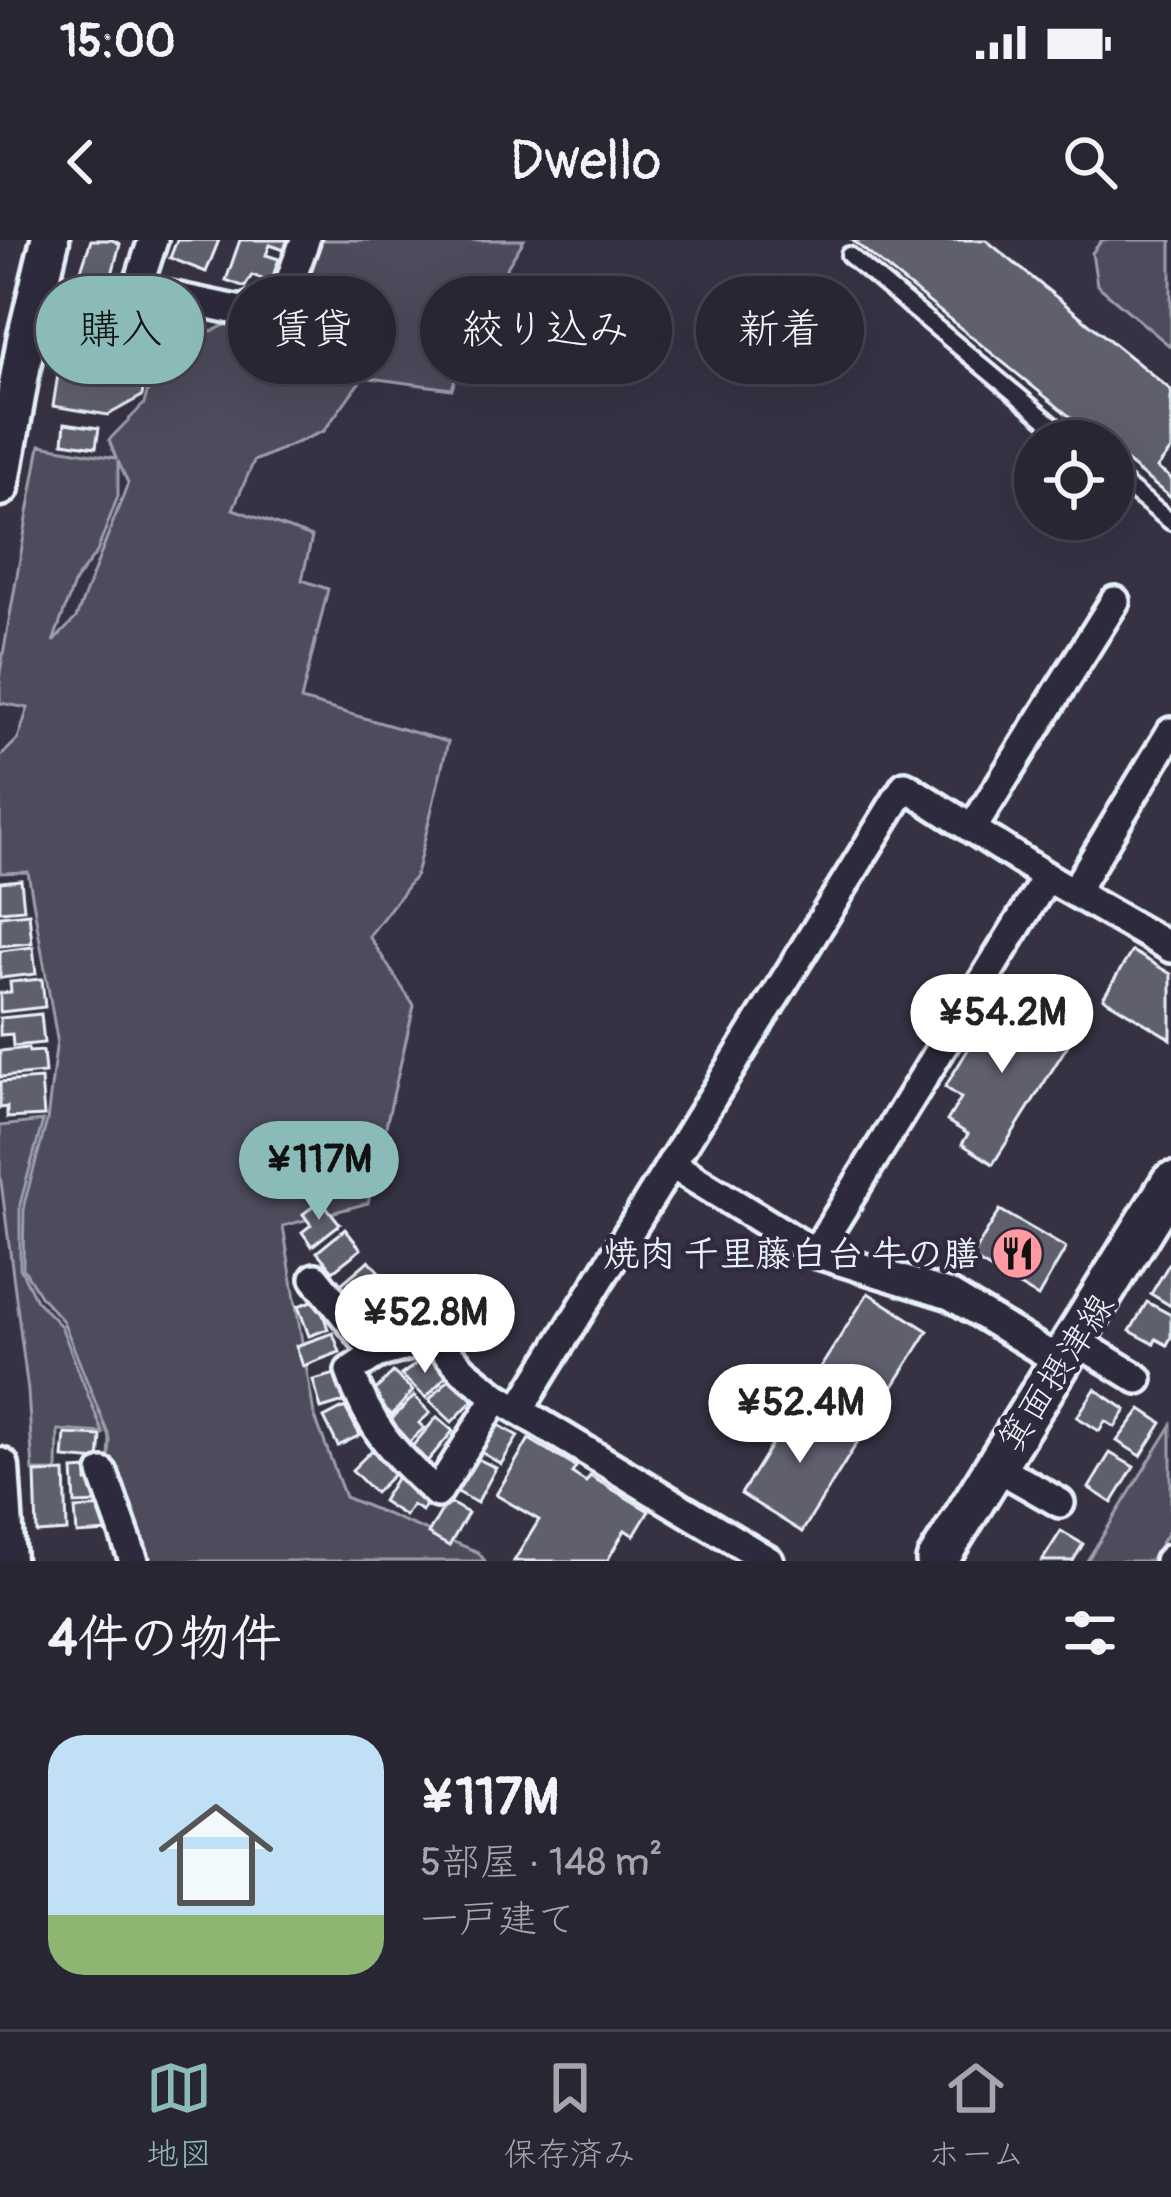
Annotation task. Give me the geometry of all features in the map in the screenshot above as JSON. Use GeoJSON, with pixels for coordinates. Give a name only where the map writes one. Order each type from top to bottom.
{"type":"FeatureCollection","features":[{"type":"Feature","properties":{"kind":"main road","name":"箕面摂津線"},"geometry":{"type":"LineString","coordinates":[[937,1561],[1164,1210]]}},
{"type":"Feature","properties":{"kind":"street"},"geometry":{"type":"LineString","coordinates":[[0,488],[26,340],[50,240]]}},
{"type":"Feature","properties":{"kind":"street"},"geometry":{"type":"LineString","coordinates":[[153,240],[137,290],[241,310],[286,292],[305,240]]}},
{"type":"Feature","properties":{"kind":"street"},"geometry":{"type":"LineString","coordinates":[[972,829],[1093,660],[1115,601]]}},
{"type":"Feature","properties":{"kind":"street"},"geometry":{"type":"LineString","coordinates":[[1074,892],[1171,732]]}},
{"type":"Feature","properties":{"kind":"street"},"geometry":{"type":"LineString","coordinates":[[770,1561],[508,1403],[464,1371],[434,1339],[376,1354],[350,1371],[363,1408],[389,1449],[437,1492],[508,1403],[670,1164],[904,786],[1047,877],[1171,948]]}},
{"type":"Feature","properties":{"kind":"street"},"geometry":{"type":"LineString","coordinates":[[815,1253],[1047,877]]}},
{"type":"Feature","properties":{"kind":"street"},"geometry":{"type":"LineString","coordinates":[[670,1164],[815,1253],[950,1295],[1069,1352],[1138,1378]]}},
{"type":"Feature","properties":{"kind":"street"},"geometry":{"type":"LineString","coordinates":[[316,1278],[376,1354]]}},
{"type":"Feature","properties":{"kind":"street"},"geometry":{"type":"LineString","coordinates":[[995,1466],[1060,1503]]}},
{"type":"Feature","properties":{"kind":"street"},"geometry":{"type":"LineString","coordinates":[[0,1467],[6,1561]]}},
{"type":"Feature","properties":{"kind":"street"},"geometry":{"type":"LineString","coordinates":[[103,1473],[134,1561]]}},
{"type":"Feature","properties":{"kind":"lane"},"geometry":{"type":"LineString","coordinates":[[849,255],[1047,420]]}},
{"type":"Feature","properties":{"kind":"lane"},"geometry":{"type":"LineString","coordinates":[[1134,492],[1171,523]]}},
{"type":"Feature","properties":{"kind":"shaded area"},"geometry":{"type":"Polygon","coordinates":[[[319,240],[524,240],[502,276],[420,276],[420,384],[454,384],[452,389],[396,381],[396,276],[306,276],[319,240]]]}},
{"type":"Feature","properties":{"kind":"shaded area"},"geometry":{"type":"Polygon","coordinates":[[[1102,240],[1171,240],[1171,347],[1097,285],[1092,253],[1102,240]]]}},
{"type":"Feature","properties":{"kind":"shaded area"},"geometry":{"type":"Polygon","coordinates":[[[228,323],[228,384],[358,384],[324,431],[254,461],[233,509],[312,537],[302,580],[328,589],[301,700],[448,742],[416,875],[369,936],[414,1006],[368,1203],[283,1226],[314,1414],[345,1497],[478,1552],[485,1561],[134,1561],[103,1473],[110,1439],[63,1321],[23,1268],[24,1204],[47,1121],[57,1039],[28,872],[0,873],[0,757],[18,739],[28,708],[0,703],[0,672],[40,445],[116,458],[109,440],[144,404],[150,384],[204,384],[204,332],[228,323]],[[118,461],[118,496],[97,552],[75,581],[53,642],[76,618],[128,483],[118,461]]]}},
{"type":"Feature","properties":{"kind":"shaded area"},"geometry":{"type":"Polygon","coordinates":[[[43,1121],[20,1204],[20,1268],[36,1300],[61,1326],[103,1433],[58,1430],[57,1471],[33,1471],[28,1391],[0,1174],[0,1126],[43,1121]]]}},
{"type":"Feature","properties":{"kind":"shaded area"},"geometry":{"type":"Polygon","coordinates":[[[1171,1426],[1171,1527],[1150,1561],[1087,1561],[1171,1426]]]}},
{"type":"Feature","properties":{"kind":"building"},"geometry":{"type":"Polygon","coordinates":[[[91,240],[120,244],[112,276],[79,276],[91,240]]]}},
{"type":"Feature","properties":{"kind":"building"},"geometry":{"type":"Polygon","coordinates":[[[177,240],[219,240],[206,272],[170,258],[177,240]]]}},
{"type":"Feature","properties":{"kind":"building"},"geometry":{"type":"Polygon","coordinates":[[[240,240],[290,240],[287,251],[270,245],[266,255],[279,259],[273,276],[228,276],[226,280],[240,240]]]}},
{"type":"Feature","properties":{"kind":"building"},"geometry":{"type":"Polygon","coordinates":[[[852,240],[986,240],[1171,390],[1171,450],[1157,468],[1171,478],[1171,498],[1134,468],[1134,420],[1074,420],[852,240]]]}},
{"type":"Feature","properties":{"kind":"building"},"geometry":{"type":"Polygon","coordinates":[[[56,384],[144,384],[142,396],[108,415],[53,406],[56,384]]]}},
{"type":"Feature","properties":{"kind":"building"},"geometry":{"type":"Polygon","coordinates":[[[65,423],[99,428],[96,447],[63,442],[65,423]]]}},
{"type":"Feature","properties":{"kind":"building"},"geometry":{"type":"Polygon","coordinates":[[[21,880],[24,909],[0,911],[0,882],[21,880]]]}},
{"type":"Feature","properties":{"kind":"building"},"geometry":{"type":"Polygon","coordinates":[[[29,913],[32,943],[0,946],[0,916],[29,913]]]}},
{"type":"Feature","properties":{"kind":"building"},"geometry":{"type":"Polygon","coordinates":[[[33,947],[36,974],[0,978],[0,951],[33,947]]]}},
{"type":"Feature","properties":{"kind":"building"},"geometry":{"type":"Polygon","coordinates":[[[1132,951],[1171,974],[1171,1039],[1103,998],[1132,951]]]}},
{"type":"Feature","properties":{"kind":"building"},"geometry":{"type":"Polygon","coordinates":[[[42,979],[45,1007],[0,1012],[0,993],[11,992],[10,982],[42,979]]]}},
{"type":"Feature","properties":{"kind":"building"},"geometry":{"type":"Polygon","coordinates":[[[1001,996],[1071,1040],[993,1164],[962,1144],[968,1134],[947,1121],[961,1098],[945,1087],[1001,996]]]}},
{"type":"Feature","properties":{"kind":"building"},"geometry":{"type":"Polygon","coordinates":[[[41,1014],[44,1043],[13,1046],[12,1034],[0,1035],[0,1018],[41,1014]]]}},
{"type":"Feature","properties":{"kind":"building"},"geometry":{"type":"Polygon","coordinates":[[[28,1048],[29,1052],[43,1051],[45,1073],[0,1077],[0,1051],[28,1048]]]}},
{"type":"Feature","properties":{"kind":"building"},"geometry":{"type":"Polygon","coordinates":[[[41,1079],[44,1116],[7,1118],[7,1107],[0,1108],[0,1082],[41,1079]]]}},
{"type":"Feature","properties":{"kind":"building"},"geometry":{"type":"Polygon","coordinates":[[[321,1200],[340,1224],[312,1246],[302,1232],[311,1225],[303,1214],[321,1200]]]}},
{"type":"Feature","properties":{"kind":"building","name":"焼肉 千里藤白台 牛の膳"},"geometry":{"type":"Polygon","coordinates":[[[1000,1210],[1066,1248],[1038,1297],[971,1258],[1000,1210]]]}},
{"type":"Feature","properties":{"kind":"building"},"geometry":{"type":"Polygon","coordinates":[[[345,1229],[361,1249],[333,1271],[317,1252],[345,1229]]]}},
{"type":"Feature","properties":{"kind":"building"},"geometry":{"type":"Polygon","coordinates":[[[369,1260],[385,1279],[357,1303],[341,1284],[369,1260]]]}},
{"type":"Feature","properties":{"kind":"building"},"geometry":{"type":"Polygon","coordinates":[[[1171,1265],[1171,1306],[1151,1294],[1171,1265]]]}},
{"type":"Feature","properties":{"kind":"building"},"geometry":{"type":"Polygon","coordinates":[[[394,1291],[412,1314],[390,1332],[387,1328],[380,1333],[365,1315],[394,1291]]]}},
{"type":"Feature","properties":{"kind":"building"},"geometry":{"type":"Polygon","coordinates":[[[868,1293],[928,1331],[863,1434],[803,1395],[868,1293]]]}},
{"type":"Feature","properties":{"kind":"building"},"geometry":{"type":"Polygon","coordinates":[[[318,1299],[328,1329],[309,1336],[298,1306],[318,1299]]]}},
{"type":"Feature","properties":{"kind":"building"},"geometry":{"type":"Polygon","coordinates":[[[1147,1302],[1171,1315],[1167,1345],[1156,1339],[1154,1344],[1130,1331],[1147,1302]]]}},
{"type":"Feature","properties":{"kind":"building"},"geometry":{"type":"Polygon","coordinates":[[[333,1333],[340,1352],[303,1366],[296,1346],[333,1333]]]}},
{"type":"Feature","properties":{"kind":"building"},"geometry":{"type":"Polygon","coordinates":[[[427,1356],[447,1375],[426,1398],[401,1375],[427,1356]]]}},
{"type":"Feature","properties":{"kind":"building"},"geometry":{"type":"Polygon","coordinates":[[[393,1372],[413,1391],[392,1415],[371,1395],[393,1372]]]}},
{"type":"Feature","properties":{"kind":"building"},"geometry":{"type":"Polygon","coordinates":[[[339,1373],[347,1401],[321,1409],[313,1380],[339,1373]]]}},
{"type":"Feature","properties":{"kind":"building"},"geometry":{"type":"Polygon","coordinates":[[[450,1378],[473,1400],[452,1422],[429,1400],[450,1378]]]}},
{"type":"Feature","properties":{"kind":"building"},"geometry":{"type":"Polygon","coordinates":[[[1095,1389],[1126,1410],[1115,1427],[1105,1421],[1099,1431],[1077,1417],[1095,1389]]]}},
{"type":"Feature","properties":{"kind":"building"},"geometry":{"type":"Polygon","coordinates":[[[414,1396],[430,1413],[419,1423],[424,1428],[409,1442],[389,1422],[414,1396]]]}},
{"type":"Feature","properties":{"kind":"building"},"geometry":{"type":"Polygon","coordinates":[[[799,1400],[860,1438],[802,1532],[741,1494],[799,1400]]]}},
{"type":"Feature","properties":{"kind":"building"},"geometry":{"type":"Polygon","coordinates":[[[345,1407],[360,1435],[338,1446],[324,1418],[345,1407]]]}},
{"type":"Feature","properties":{"kind":"building"},"geometry":{"type":"Polygon","coordinates":[[[1141,1409],[1162,1423],[1141,1456],[1117,1441],[1141,1409]]]}},
{"type":"Feature","properties":{"kind":"building"},"geometry":{"type":"Polygon","coordinates":[[[437,1417],[453,1431],[425,1464],[409,1450],[437,1417]]]}},
{"type":"Feature","properties":{"kind":"building"},"geometry":{"type":"Polygon","coordinates":[[[495,1423],[518,1436],[501,1464],[479,1451],[495,1423]]]}},
{"type":"Feature","properties":{"kind":"building"},"geometry":{"type":"Polygon","coordinates":[[[65,1434],[101,1436],[99,1461],[63,1458],[65,1434]]]}},
{"type":"Feature","properties":{"kind":"building"},"geometry":{"type":"Polygon","coordinates":[[[529,1439],[576,1467],[572,1473],[586,1482],[590,1476],[649,1511],[634,1536],[625,1530],[607,1561],[514,1561],[539,1520],[496,1495],[529,1439]]]}},
{"type":"Feature","properties":{"kind":"building"},"geometry":{"type":"Polygon","coordinates":[[[372,1450],[395,1473],[375,1493],[352,1470],[372,1450]]]}},
{"type":"Feature","properties":{"kind":"building"},"geometry":{"type":"Polygon","coordinates":[[[1110,1453],[1134,1467],[1112,1503],[1089,1488],[1110,1453]]]}},
{"type":"Feature","properties":{"kind":"building"},"geometry":{"type":"Polygon","coordinates":[[[474,1457],[496,1468],[477,1503],[456,1491],[474,1457]]]}},
{"type":"Feature","properties":{"kind":"building"},"geometry":{"type":"Polygon","coordinates":[[[87,1469],[87,1482],[99,1481],[100,1503],[75,1504],[73,1470],[87,1469]]]}},
{"type":"Feature","properties":{"kind":"building"},"geometry":{"type":"Polygon","coordinates":[[[65,1472],[67,1531],[37,1533],[35,1473],[65,1472]]]}},
{"type":"Feature","properties":{"kind":"building"},"geometry":{"type":"Polygon","coordinates":[[[397,1477],[430,1498],[422,1511],[412,1505],[405,1516],[382,1501],[397,1477]]]}},
{"type":"Feature","properties":{"kind":"building"},"geometry":{"type":"Polygon","coordinates":[[[447,1501],[468,1513],[449,1546],[428,1534],[447,1501]]]}},
{"type":"Feature","properties":{"kind":"building"},"geometry":{"type":"Polygon","coordinates":[[[106,1507],[108,1532],[77,1534],[75,1509],[106,1507]]]}},
{"type":"Feature","properties":{"kind":"building"},"geometry":{"type":"Polygon","coordinates":[[[1061,1531],[1083,1544],[1073,1561],[1042,1561],[1061,1531]]]}},
{"type":"Feature","properties":{"kind":"place","name":"焼肉 千里藤白台 牛の膳"},"geometry":{"type":"Point","coordinates":[1018,1253]}}]}
